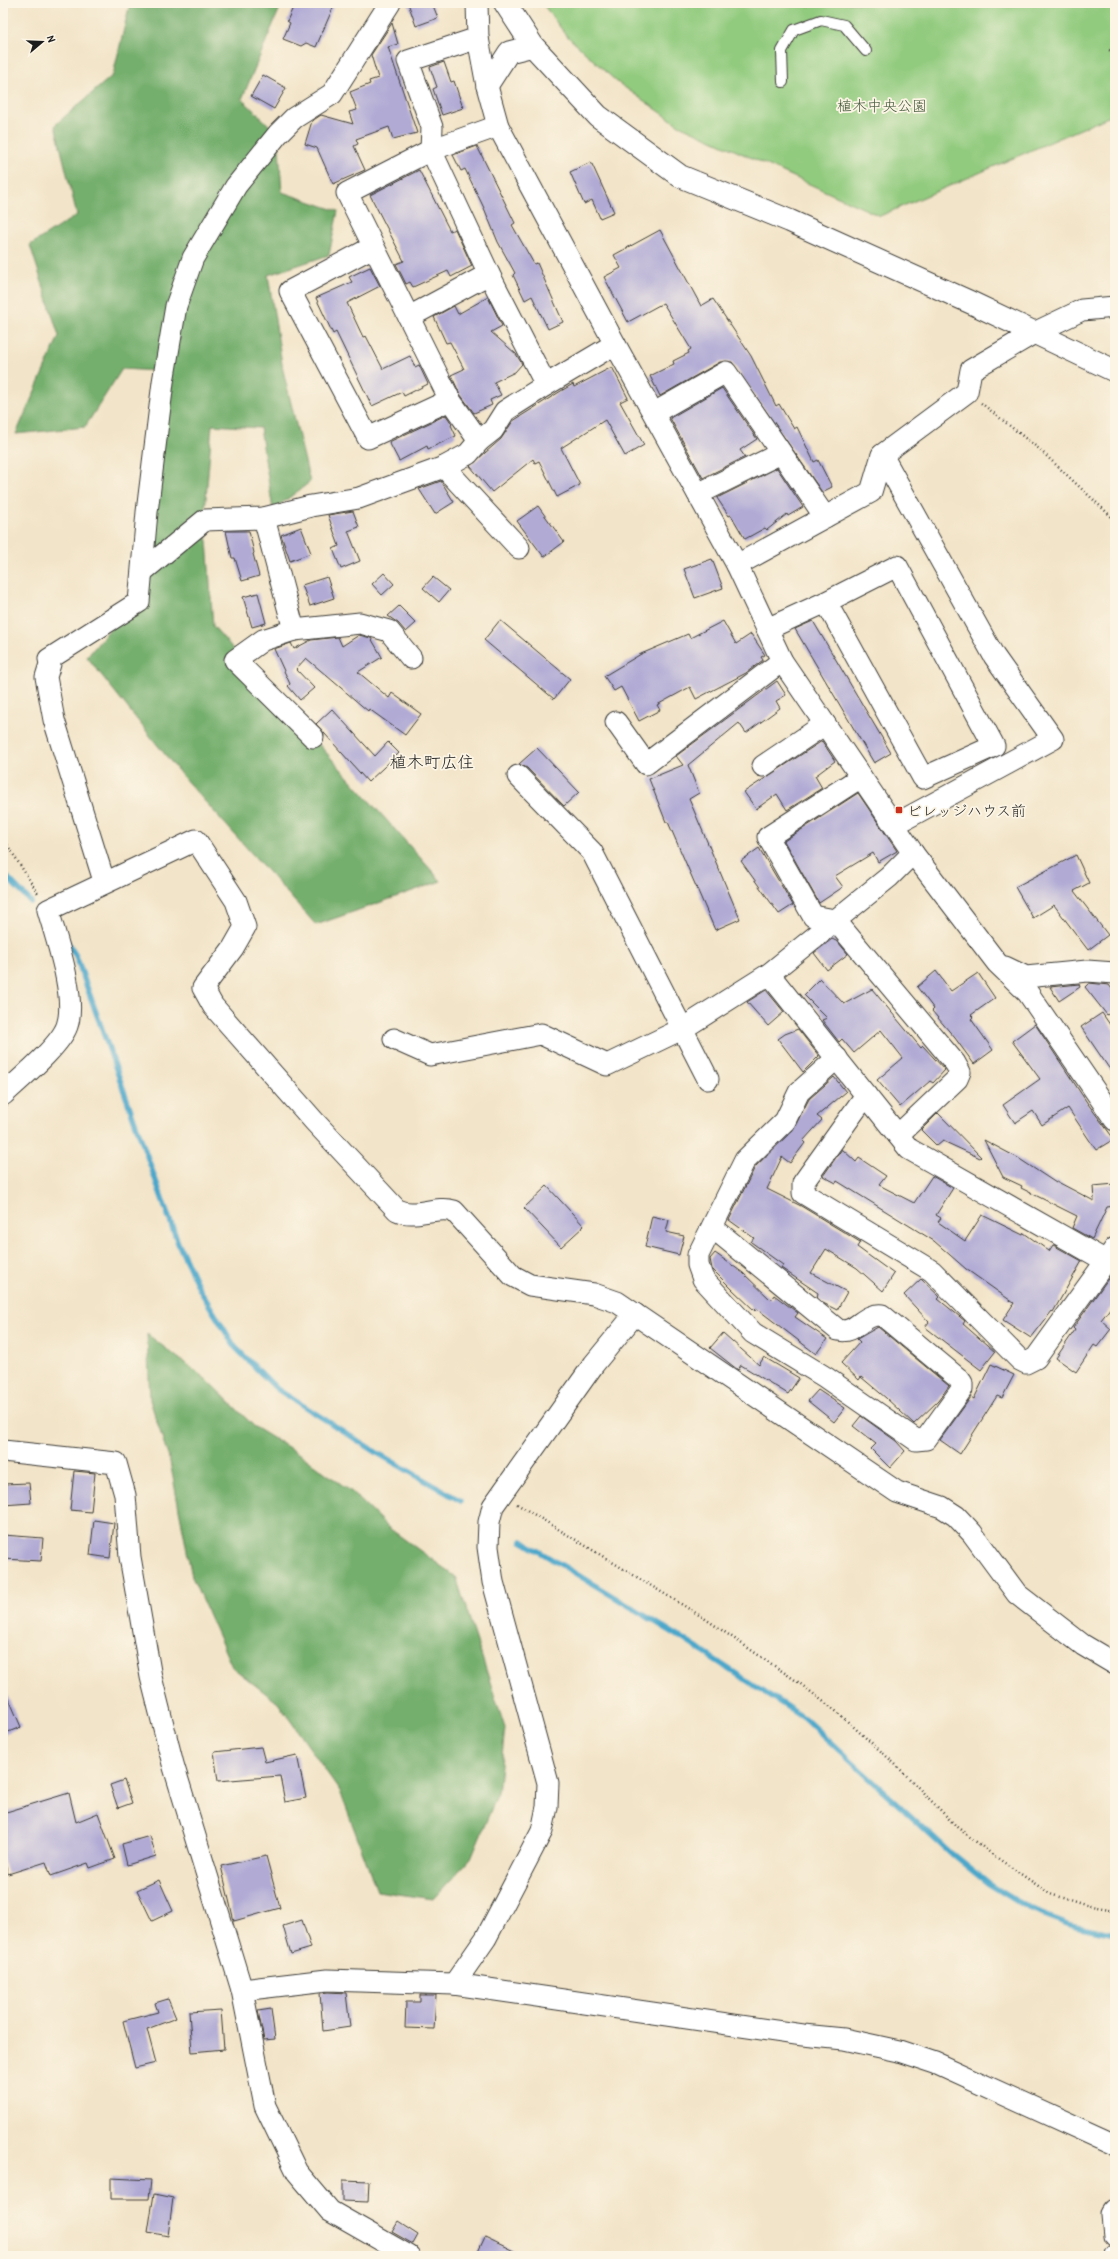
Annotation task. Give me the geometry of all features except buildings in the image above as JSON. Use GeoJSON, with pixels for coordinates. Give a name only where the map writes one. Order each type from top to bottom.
{"type":"FeatureCollection","features":[{"type":"Feature","properties":{"kind":"street"},"geometry":{"type":"LineString","coordinates":[[104,882],[54,720],[46,677],[50,664],[49,659],[139,602],[143,571],[146,512],[163,382],[176,306],[193,258],[236,186],[278,134],[294,118],[332,94],[390,3]]}},
{"type":"Feature","properties":{"kind":"street"},"geometry":{"type":"LineString","coordinates":[[477,3],[478,38],[487,86],[498,126],[615,344],[737,565],[782,660],[913,852],[997,963],[1028,994],[1115,1120]]}},
{"type":"Feature","properties":{"kind":"street"},"geometry":{"type":"LineString","coordinates":[[505,3],[533,46],[598,116],[680,176],[790,221],[1115,371]]}},
{"type":"Feature","properties":{"kind":"street"},"geometry":{"type":"LineString","coordinates":[[478,38],[408,61],[432,127],[431,150],[490,274],[546,385]]}},
{"type":"Feature","properties":{"kind":"street"},"geometry":{"type":"LineString","coordinates":[[487,86],[509,52],[533,46]]}},
{"type":"Feature","properties":{"kind":"street"},"geometry":{"type":"LineString","coordinates":[[479,441],[450,400],[347,193],[431,150],[498,126]]}},
{"type":"Feature","properties":{"kind":"street"},"geometry":{"type":"LineString","coordinates":[[374,247],[290,291],[368,438],[450,400]]}},
{"type":"Feature","properties":{"kind":"street"},"geometry":{"type":"LineString","coordinates":[[409,317],[490,274]]}},
{"type":"Feature","properties":{"kind":"street"},"geometry":{"type":"LineString","coordinates":[[737,565],[871,492],[882,455],[967,392],[971,370],[1034,333],[1082,310],[1115,307]]}},
{"type":"Feature","properties":{"kind":"street"},"geometry":{"type":"LineString","coordinates":[[143,571],[205,520],[264,518],[311,506],[359,498],[444,467],[468,454],[479,441],[493,430],[505,411],[615,344]]}},
{"type":"Feature","properties":{"kind":"street"},"geometry":{"type":"LineString","coordinates":[[654,413],[726,372],[825,517]]}},
{"type":"Feature","properties":{"kind":"street"},"geometry":{"type":"LineString","coordinates":[[698,494],[781,453]]}},
{"type":"Feature","properties":{"kind":"street"},"geometry":{"type":"LineString","coordinates":[[882,455],[994,656],[1053,738],[894,825]]}},
{"type":"Feature","properties":{"kind":"street"},"geometry":{"type":"LineString","coordinates":[[444,467],[519,548]]}},
{"type":"Feature","properties":{"kind":"street"},"geometry":{"type":"LineString","coordinates":[[264,518],[294,630]]}},
{"type":"Feature","properties":{"kind":"street"},"geometry":{"type":"LineString","coordinates":[[767,629],[826,602],[897,566],[994,746],[923,778],[826,602]]}},
{"type":"Feature","properties":{"kind":"street"},"geometry":{"type":"LineString","coordinates":[[313,736],[235,660],[263,640],[294,630],[360,623],[389,631],[411,658]]}},
{"type":"Feature","properties":{"kind":"street"},"geometry":{"type":"LineString","coordinates":[[616,722],[646,764],[782,660]]}},
{"type":"Feature","properties":{"kind":"street"},"geometry":{"type":"LineString","coordinates":[[763,766],[825,724]]}},
{"type":"Feature","properties":{"kind":"street"},"geometry":{"type":"LineString","coordinates":[[518,776],[592,852],[708,1079]]}},
{"type":"Feature","properties":{"kind":"street"},"geometry":{"type":"LineString","coordinates":[[861,777],[768,837],[813,916],[835,920],[955,1063],[960,1072],[957,1079],[898,1135]]}},
{"type":"Feature","properties":{"kind":"street"},"geometry":{"type":"LineString","coordinates":[[3,1095],[57,1043],[67,1027],[69,1018],[66,973],[48,910],[104,882],[196,840],[236,902],[245,927],[233,948],[203,988],[213,1006],[314,1121],[397,1210],[406,1214],[443,1208],[454,1211],[514,1276],[530,1285],[594,1294],[617,1302],[897,1492],[942,1507],[956,1516],[972,1533],[1017,1594],[1083,1645],[1115,1664]]}},
{"type":"Feature","properties":{"kind":"street"},"geometry":{"type":"LineString","coordinates":[[394,1039],[430,1054],[541,1034],[607,1065],[682,1029],[769,974],[888,877],[913,852]]}},
{"type":"Feature","properties":{"kind":"street"},"geometry":{"type":"LineString","coordinates":[[997,963],[1026,977],[1086,971],[1115,973]]}},
{"type":"Feature","properties":{"kind":"street"},"geometry":{"type":"LineString","coordinates":[[769,974],[837,1058],[909,1149],[1110,1255],[1036,1358],[1026,1363],[1020,1360],[932,1271],[803,1193],[803,1183],[866,1095]]}},
{"type":"Feature","properties":{"kind":"street"},"geometry":{"type":"LineString","coordinates":[[712,1227],[838,1330],[843,1332],[855,1327],[869,1316],[882,1315],[960,1380],[962,1383],[962,1389],[926,1439],[916,1440],[826,1377],[753,1333],[703,1279],[698,1265],[698,1255],[745,1160],[785,1121],[798,1092],[837,1058]]}},
{"type":"Feature","properties":{"kind":"street"},"geometry":{"type":"LineString","coordinates":[[454,1984],[486,1938],[542,1831],[547,1807],[548,1783],[493,1582],[488,1554],[489,1522],[493,1506],[594,1364],[635,1314]]}},
{"type":"Feature","properties":{"kind":"street"},"geometry":{"type":"LineString","coordinates":[[3,1451],[116,1464],[125,1495],[130,1556],[151,1677],[174,1764],[242,1990],[265,2106],[297,2172],[330,2211],[409,2256]]}},
{"type":"Feature","properties":{"kind":"street"},"geometry":{"type":"LineString","coordinates":[[242,1990],[327,1980],[454,1984],[803,2035],[844,2039],[899,2051],[935,2064],[1115,2145]]}},
{"type":"Feature","properties":{"kind":"street"},"geometry":{"type":"LineString","coordinates":[[1115,2211],[1113,2214],[1115,2235]]}},
{"type":"Feature","properties":{"kind":"lane"},"geometry":{"type":"LineString","coordinates":[[783,82],[782,51],[794,30],[821,20],[844,25],[866,51]]}},
{"type":"Feature","properties":{"kind":"path"},"geometry":{"type":"LineString","coordinates":[[805,3],[806,7]]}},
{"type":"Feature","properties":{"kind":"path"},"geometry":{"type":"LineString","coordinates":[[1109,50],[1115,52]]}},
{"type":"Feature","properties":{"kind":"path"},"geometry":{"type":"LineString","coordinates":[[967,392],[1039,449],[1115,520]]}},
{"type":"Feature","properties":{"kind":"path"},"geometry":{"type":"LineString","coordinates":[[3,838],[48,910]]}},
{"type":"Feature","properties":{"kind":"path"},"geometry":{"type":"LineString","coordinates":[[501,1495],[704,1618],[798,1682],[837,1712],[895,1764],[957,1827],[993,1855],[1050,1894],[1085,1905],[1115,1910]]}},
{"type":"Feature","properties":{"kind":"green space"},"geometry":{"type":"Polygon","coordinates":[[[130,3],[282,3],[242,99],[278,134],[282,192],[338,211],[329,255],[268,275],[283,370],[310,482],[273,510],[260,428],[212,425],[205,511],[213,626],[441,881],[316,925],[183,777],[87,657],[135,598],[156,371],[122,369],[85,427],[16,434],[59,336],[30,245],[77,215],[55,125],[113,75],[130,3]]]}},
{"type":"Feature","properties":{"kind":"green space","name":"植木中央公園"},"geometry":{"type":"Polygon","coordinates":[[[542,3],[1115,3],[1115,114],[880,216],[679,125],[617,82],[566,35],[542,3]]]}},
{"type":"Feature","properties":{"kind":"green space"},"geometry":{"type":"Polygon","coordinates":[[[147,1334],[207,1380],[255,1427],[301,1455],[352,1492],[389,1528],[456,1577],[505,1728],[498,1793],[471,1858],[433,1899],[377,1891],[340,1791],[278,1703],[232,1667],[192,1577],[170,1462],[150,1400],[147,1334]]]}},
{"type":"Feature","properties":{"kind":"waterway"},"geometry":{"type":"LineString","coordinates":[[3,873],[31,902]]}},
{"type":"Feature","properties":{"kind":"waterway"},"geometry":{"type":"LineString","coordinates":[[66,940],[76,956],[178,1243],[200,1290],[235,1347],[277,1389],[379,1454],[461,1501]]}},
{"type":"Feature","properties":{"kind":"waterway"},"geometry":{"type":"LineString","coordinates":[[522,1541],[680,1637],[804,1718],[952,1854],[989,1884],[1031,1910],[1071,1925],[1115,1934]]}},
{"type":"Feature","properties":{"kind":"place","name":"ビレッジハウス前"},"geometry":{"type":"Point","coordinates":[899,810]}},
{"type":"Feature","properties":{"kind":"district","name":"植木町広住"},"geometry":{"type":"Point","coordinates":[432,761]}}]}
